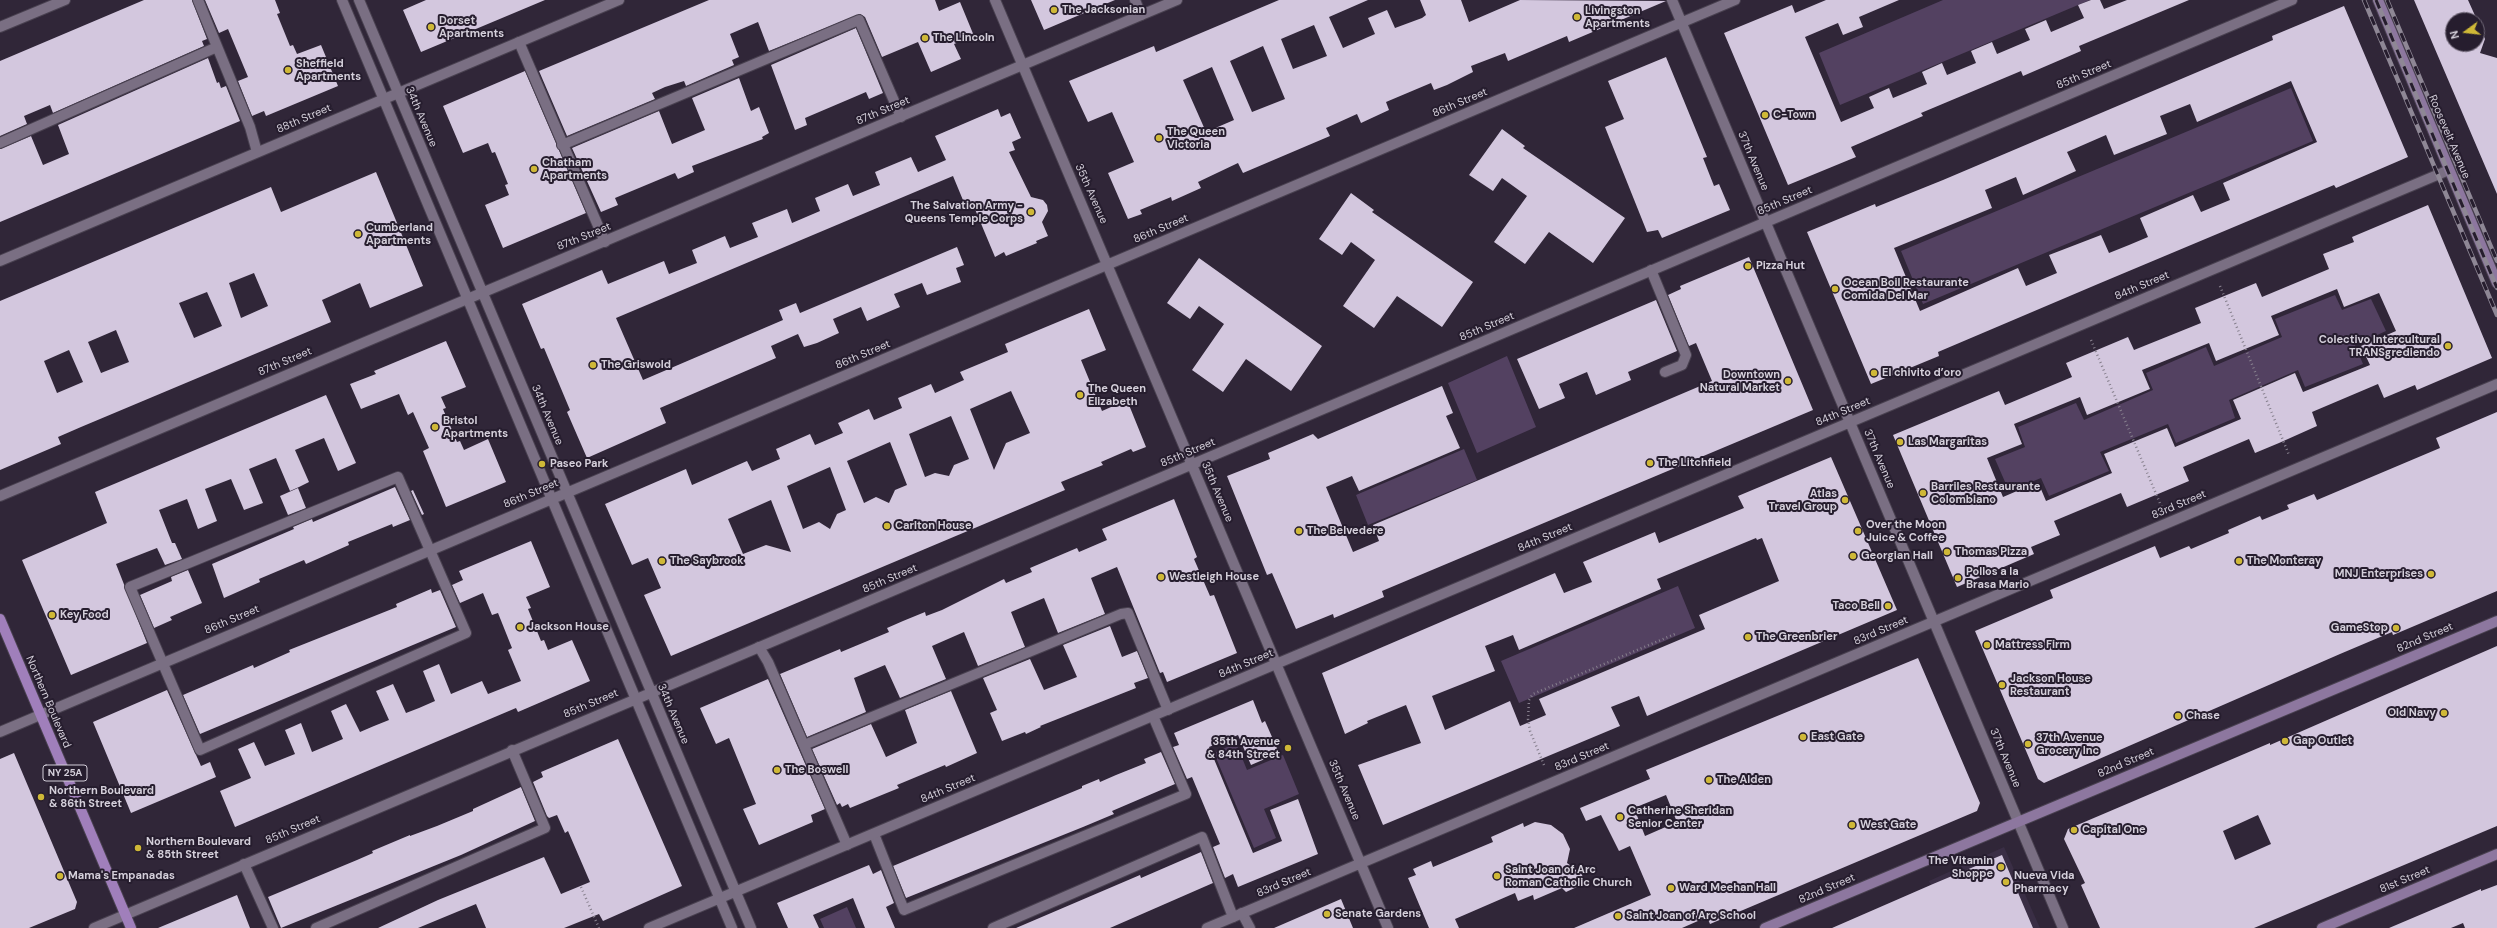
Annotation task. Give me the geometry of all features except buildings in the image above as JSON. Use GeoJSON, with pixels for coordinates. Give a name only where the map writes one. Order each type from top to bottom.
{"type":"FeatureCollection","features":[{"type":"Feature","properties":{"kind":"main road","name":"Northern Boulevard"},"geometry":{"type":"LineString","coordinates":[[0,619],[131,928]]}},
{"type":"Feature","properties":{"kind":"street"},"geometry":{"type":"LineString","coordinates":[[0,27],[65,0]]}},
{"type":"Feature","properties":{"kind":"street"},"geometry":{"type":"LineString","coordinates":[[198,0],[250,127],[257,152]]}},
{"type":"Feature","properties":{"kind":"street"},"geometry":{"type":"LineString","coordinates":[[342,0],[732,928]]}},
{"type":"Feature","properties":{"kind":"street","name":"34th Avenue"},"geometry":{"type":"LineString","coordinates":[[359,0],[751,928]]}},
{"type":"Feature","properties":{"kind":"street","name":"88th Street"},"geometry":{"type":"LineString","coordinates":[[0,261],[619,0]]}},
{"type":"Feature","properties":{"kind":"street","name":"35th Avenue"},"geometry":{"type":"LineString","coordinates":[[995,0],[1388,928]]}},
{"type":"Feature","properties":{"kind":"street"},"geometry":{"type":"LineString","coordinates":[[1135,0],[1141,15]]}},
{"type":"Feature","properties":{"kind":"street","name":"87th Street"},"geometry":{"type":"LineString","coordinates":[[0,496],[483,291],[605,242],[1177,0]]}},
{"type":"Feature","properties":{"kind":"street","name":"37th Avenue"},"geometry":{"type":"LineString","coordinates":[[1672,0],[2063,928]]}},
{"type":"Feature","properties":{"kind":"street","name":"86th Street"},"geometry":{"type":"LineString","coordinates":[[0,732],[1735,0]]}},
{"type":"Feature","properties":{"kind":"street","name":"85th Street"},"geometry":{"type":"LineString","coordinates":[[94,928],[512,750],[2292,0]]}},
{"type":"Feature","properties":{"kind":"street","name":"Roosevelt Avenue"},"geometry":{"type":"LineString","coordinates":[[2378,0],[2496,279]]}},
{"type":"Feature","properties":{"kind":"street"},"geometry":{"type":"LineString","coordinates":[[562,145],[859,20],[901,117]]}},
{"type":"Feature","properties":{"kind":"street"},"geometry":{"type":"LineString","coordinates":[[518,42],[605,242]]}},
{"type":"Feature","properties":{"kind":"street"},"geometry":{"type":"LineString","coordinates":[[0,142],[217,47]]}},
{"type":"Feature","properties":{"kind":"street","name":"84th Street"},"geometry":{"type":"LineString","coordinates":[[649,928],[2449,170]]}},
{"type":"Feature","properties":{"kind":"street"},"geometry":{"type":"LineString","coordinates":[[1651,270],[1686,355],[1682,365],[1665,372]]}},
{"type":"Feature","properties":{"kind":"street","name":"83rd Street"},"geometry":{"type":"LineString","coordinates":[[1208,928],[2497,384]]}},
{"type":"Feature","properties":{"kind":"street"},"geometry":{"type":"LineString","coordinates":[[398,476],[431,549],[466,633],[200,750],[161,664],[130,588],[398,476]]}},
{"type":"Feature","properties":{"kind":"street"},"geometry":{"type":"LineString","coordinates":[[804,745],[1121,614],[1128,613],[1168,710]]}},
{"type":"Feature","properties":{"kind":"street","name":"82nd Street"},"geometry":{"type":"LineString","coordinates":[[1765,928],[2497,621]]}},
{"type":"Feature","properties":{"kind":"street"},"geometry":{"type":"LineString","coordinates":[[759,647],[768,662],[847,845]]}},
{"type":"Feature","properties":{"kind":"street"},"geometry":{"type":"LineString","coordinates":[[874,834],[904,910],[1186,794],[1152,716]]}},
{"type":"Feature","properties":{"kind":"street"},"geometry":{"type":"LineString","coordinates":[[316,928],[545,828],[512,750]]}},
{"type":"Feature","properties":{"kind":"street"},"geometry":{"type":"LineString","coordinates":[[993,928],[1202,838],[1238,915],[1250,928]]}},
{"type":"Feature","properties":{"kind":"street","name":"81st Street"},"geometry":{"type":"LineString","coordinates":[[2322,928],[2497,854]]}},
{"type":"Feature","properties":{"kind":"street"},"geometry":{"type":"LineString","coordinates":[[244,864],[273,928]]}},
{"type":"Feature","properties":{"kind":"path"},"geometry":{"type":"LineString","coordinates":[[2220,286],[2289,454]]}},
{"type":"Feature","properties":{"kind":"path"},"geometry":{"type":"LineString","coordinates":[[2091,340],[2162,508]]}},
{"type":"Feature","properties":{"kind":"path"},"geometry":{"type":"LineString","coordinates":[[1544,765],[1530,731],[1528,719],[1529,700],[1533,694],[1675,634]]}},
{"type":"Feature","properties":{"kind":"path"},"geometry":{"type":"LineString","coordinates":[[580,887],[599,928]]}},
{"type":"Feature","properties":{"kind":"shaded area"},"geometry":{"type":"Polygon","coordinates":[[[1943,0],[2090,0],[1840,105],[1819,53],[1943,0]]]}},
{"type":"Feature","properties":{"kind":"shaded area"},"geometry":{"type":"Polygon","coordinates":[[[2291,88],[2313,141],[1923,304],[1901,251],[2291,88]]]}},
{"type":"Feature","properties":{"kind":"shaded area"},"geometry":{"type":"Polygon","coordinates":[[[2335,295],[2342,310],[2371,299],[2386,331],[2355,345],[2363,364],[2305,387],[2298,370],[2229,400],[2235,418],[2176,443],[2168,424],[2100,452],[2109,471],[2049,496],[2041,478],[2009,491],[1995,459],[2025,447],[2018,427],[2076,403],[2084,420],[2153,390],[2146,373],[2206,347],[2214,366],[2282,337],[2275,319],[2335,295]]]}},
{"type":"Feature","properties":{"kind":"shaded area"},"geometry":{"type":"Polygon","coordinates":[[[1507,356],[1536,427],[1477,453],[1448,383],[1507,356]]]}},
{"type":"Feature","properties":{"kind":"shaded area"},"geometry":{"type":"Polygon","coordinates":[[[1464,449],[1477,480],[1368,525],[1356,495],[1464,449]]]}},
{"type":"Feature","properties":{"kind":"shaded area"},"geometry":{"type":"Polygon","coordinates":[[[1678,586],[1695,628],[1519,703],[1501,661],[1678,586]]]}},
{"type":"Feature","properties":{"kind":"shaded area"},"geometry":{"type":"Polygon","coordinates":[[[1236,743],[1247,770],[1283,755],[1299,794],[1264,809],[1276,838],[1254,848],[1214,753],[1236,743]]]}},
{"type":"Feature","properties":{"kind":"shaded area"},"geometry":{"type":"Polygon","coordinates":[[[2004,847],[2040,928],[1950,928],[1929,881],[2004,847]]]}},
{"type":"Feature","properties":{"kind":"shaded area"},"geometry":{"type":"Polygon","coordinates":[[[847,907],[856,928],[824,928],[820,919],[847,907]]]}},
{"type":"Feature","properties":{"kind":"railway"},"geometry":{"type":"LineString","coordinates":[[2364,0],[2497,315]]}},
{"type":"Feature","properties":{"kind":"railway"},"geometry":{"type":"LineString","coordinates":[[2376,0],[2497,288]]}},
{"type":"Feature","properties":{"kind":"railway"},"geometry":{"type":"LineString","coordinates":[[2387,0],[2497,261]]}},
{"type":"Feature","properties":{"kind":"place","name":"The Jacksonian"},"geometry":{"type":"Point","coordinates":[1054,10]}},
{"type":"Feature","properties":{"kind":"place","name":"Livingston Apartments"},"geometry":{"type":"Point","coordinates":[1577,17]}},
{"type":"Feature","properties":{"kind":"place","name":"Dorset Apartments"},"geometry":{"type":"Point","coordinates":[431,27]}},
{"type":"Feature","properties":{"kind":"place","name":"The Lincoln"},"geometry":{"type":"Point","coordinates":[925,38]}},
{"type":"Feature","properties":{"kind":"place","name":"Sheffield Apartments"},"geometry":{"type":"Point","coordinates":[288,70]}},
{"type":"Feature","properties":{"kind":"place","name":"C-Town"},"geometry":{"type":"Point","coordinates":[1765,115]}},
{"type":"Feature","properties":{"kind":"place","name":"The Queen Victoria"},"geometry":{"type":"Point","coordinates":[1159,138]}},
{"type":"Feature","properties":{"kind":"place","name":"Chatham Apartments"},"geometry":{"type":"Point","coordinates":[534,169]}},
{"type":"Feature","properties":{"kind":"place","name":"The Salvation Army - Queens Temple Corps"},"geometry":{"type":"Point","coordinates":[1031,212]}},
{"type":"Feature","properties":{"kind":"place","name":"Cumberland Apartments"},"geometry":{"type":"Point","coordinates":[358,234]}},
{"type":"Feature","properties":{"kind":"place","name":"Pizza Hut"},"geometry":{"type":"Point","coordinates":[1748,266]}},
{"type":"Feature","properties":{"kind":"place","name":"Ocean Boil Restaurante Comida Del Mar"},"geometry":{"type":"Point","coordinates":[1835,289]}},
{"type":"Feature","properties":{"kind":"place","name":"Colectivo Intercultural TRANSgrediendo"},"geometry":{"type":"Point","coordinates":[2448,346]}},
{"type":"Feature","properties":{"kind":"place","name":"The Griswold"},"geometry":{"type":"Point","coordinates":[593,365]}},
{"type":"Feature","properties":{"kind":"place","name":"El chivito d’oro"},"geometry":{"type":"Point","coordinates":[1874,373]}},
{"type":"Feature","properties":{"kind":"place","name":"Downtown Natural Market"},"geometry":{"type":"Point","coordinates":[1788,381]}},
{"type":"Feature","properties":{"kind":"place","name":"The Queen Elizabeth"},"geometry":{"type":"Point","coordinates":[1080,395]}},
{"type":"Feature","properties":{"kind":"place","name":"Bristol Apartments"},"geometry":{"type":"Point","coordinates":[435,427]}},
{"type":"Feature","properties":{"kind":"place","name":"Las Margaritas"},"geometry":{"type":"Point","coordinates":[1900,442]}},
{"type":"Feature","properties":{"kind":"place","name":"The Litchfield"},"geometry":{"type":"Point","coordinates":[1650,463]}},
{"type":"Feature","properties":{"kind":"place","name":"Paseo Park"},"geometry":{"type":"Point","coordinates":[542,464]}},
{"type":"Feature","properties":{"kind":"place","name":"Barriles Restaurante Colombiano"},"geometry":{"type":"Point","coordinates":[1923,493]}},
{"type":"Feature","properties":{"kind":"place","name":"Atlas Travel Group"},"geometry":{"type":"Point","coordinates":[1845,500]}},
{"type":"Feature","properties":{"kind":"place","name":"Carlton House"},"geometry":{"type":"Point","coordinates":[887,526]}},
{"type":"Feature","properties":{"kind":"place","name":"The Belvedere"},"geometry":{"type":"Point","coordinates":[1299,531]}},
{"type":"Feature","properties":{"kind":"place","name":"Over the Moon Juice & Coffee"},"geometry":{"type":"Point","coordinates":[1858,531]}},
{"type":"Feature","properties":{"kind":"place","name":"Thomas Pizza"},"geometry":{"type":"Point","coordinates":[1947,552]}},
{"type":"Feature","properties":{"kind":"place","name":"Georgian Hall"},"geometry":{"type":"Point","coordinates":[1853,556]}},
{"type":"Feature","properties":{"kind":"place","name":"The Saybrook"},"geometry":{"type":"Point","coordinates":[662,561]}},
{"type":"Feature","properties":{"kind":"place","name":"The Monteray"},"geometry":{"type":"Point","coordinates":[2239,561]}},
{"type":"Feature","properties":{"kind":"place","name":"MNJ Enterprises"},"geometry":{"type":"Point","coordinates":[2431,574]}},
{"type":"Feature","properties":{"kind":"place","name":"Westleigh House"},"geometry":{"type":"Point","coordinates":[1161,577]}},
{"type":"Feature","properties":{"kind":"place","name":"Pollos a la Brasa Mario"},"geometry":{"type":"Point","coordinates":[1958,578]}},
{"type":"Feature","properties":{"kind":"place","name":"Taco Bell"},"geometry":{"type":"Point","coordinates":[1888,606]}},
{"type":"Feature","properties":{"kind":"place","name":"Key Food"},"geometry":{"type":"Point","coordinates":[52,615]}},
{"type":"Feature","properties":{"kind":"place","name":"Jackson House"},"geometry":{"type":"Point","coordinates":[520,627]}},
{"type":"Feature","properties":{"kind":"place","name":"GameStop"},"geometry":{"type":"Point","coordinates":[2396,628]}},
{"type":"Feature","properties":{"kind":"place","name":"The Greenbrier"},"geometry":{"type":"Point","coordinates":[1748,637]}},
{"type":"Feature","properties":{"kind":"place","name":"Mattress Firm"},"geometry":{"type":"Point","coordinates":[1987,645]}},
{"type":"Feature","properties":{"kind":"place","name":"Jackson House Restaurant"},"geometry":{"type":"Point","coordinates":[2002,685]}},
{"type":"Feature","properties":{"kind":"place","name":"Old Navy"},"geometry":{"type":"Point","coordinates":[2444,713]}},
{"type":"Feature","properties":{"kind":"place","name":"Chase"},"geometry":{"type":"Point","coordinates":[2178,716]}},
{"type":"Feature","properties":{"kind":"place","name":"East Gate"},"geometry":{"type":"Point","coordinates":[1803,737]}},
{"type":"Feature","properties":{"kind":"place","name":"Gap Outlet"},"geometry":{"type":"Point","coordinates":[2285,741]}},
{"type":"Feature","properties":{"kind":"place","name":"37th Avenue Grocery Inc"},"geometry":{"type":"Point","coordinates":[2028,744]}},
{"type":"Feature","properties":{"kind":"place","name":"35th Avenue & 84th Street"},"geometry":{"type":"Point","coordinates":[1288,748]}},
{"type":"Feature","properties":{"kind":"place","name":"The Boswell"},"geometry":{"type":"Point","coordinates":[777,770]}},
{"type":"Feature","properties":{"kind":"place","name":"The Alden"},"geometry":{"type":"Point","coordinates":[1709,780]}},
{"type":"Feature","properties":{"kind":"place","name":"Northern Boulevard & 86th Street"},"geometry":{"type":"Point","coordinates":[41,797]}},
{"type":"Feature","properties":{"kind":"place","name":"Catherine Sheridan Senior Center"},"geometry":{"type":"Point","coordinates":[1620,817]}},
{"type":"Feature","properties":{"kind":"place","name":"West Gate"},"geometry":{"type":"Point","coordinates":[1852,825]}},
{"type":"Feature","properties":{"kind":"place","name":"Capital One"},"geometry":{"type":"Point","coordinates":[2074,830]}},
{"type":"Feature","properties":{"kind":"place","name":"Northern Boulevard & 85th Street"},"geometry":{"type":"Point","coordinates":[138,848]}},
{"type":"Feature","properties":{"kind":"place","name":"The Vitamin Shoppe"},"geometry":{"type":"Point","coordinates":[2001,867]}},
{"type":"Feature","properties":{"kind":"place","name":"Mama's Empanadas"},"geometry":{"type":"Point","coordinates":[60,876]}},
{"type":"Feature","properties":{"kind":"place","name":"Saint Joan of Arc Roman Catholic Church"},"geometry":{"type":"Point","coordinates":[1497,876]}},
{"type":"Feature","properties":{"kind":"place","name":"Nueva Vida Pharmacy"},"geometry":{"type":"Point","coordinates":[2006,882]}},
{"type":"Feature","properties":{"kind":"place","name":"Ward Meehan Hall"},"geometry":{"type":"Point","coordinates":[1671,888]}},
{"type":"Feature","properties":{"kind":"place","name":"Senate Gardens"},"geometry":{"type":"Point","coordinates":[1327,914]}},
{"type":"Feature","properties":{"kind":"place","name":"Saint Joan of Arc School"},"geometry":{"type":"Point","coordinates":[1618,916]}}]}
